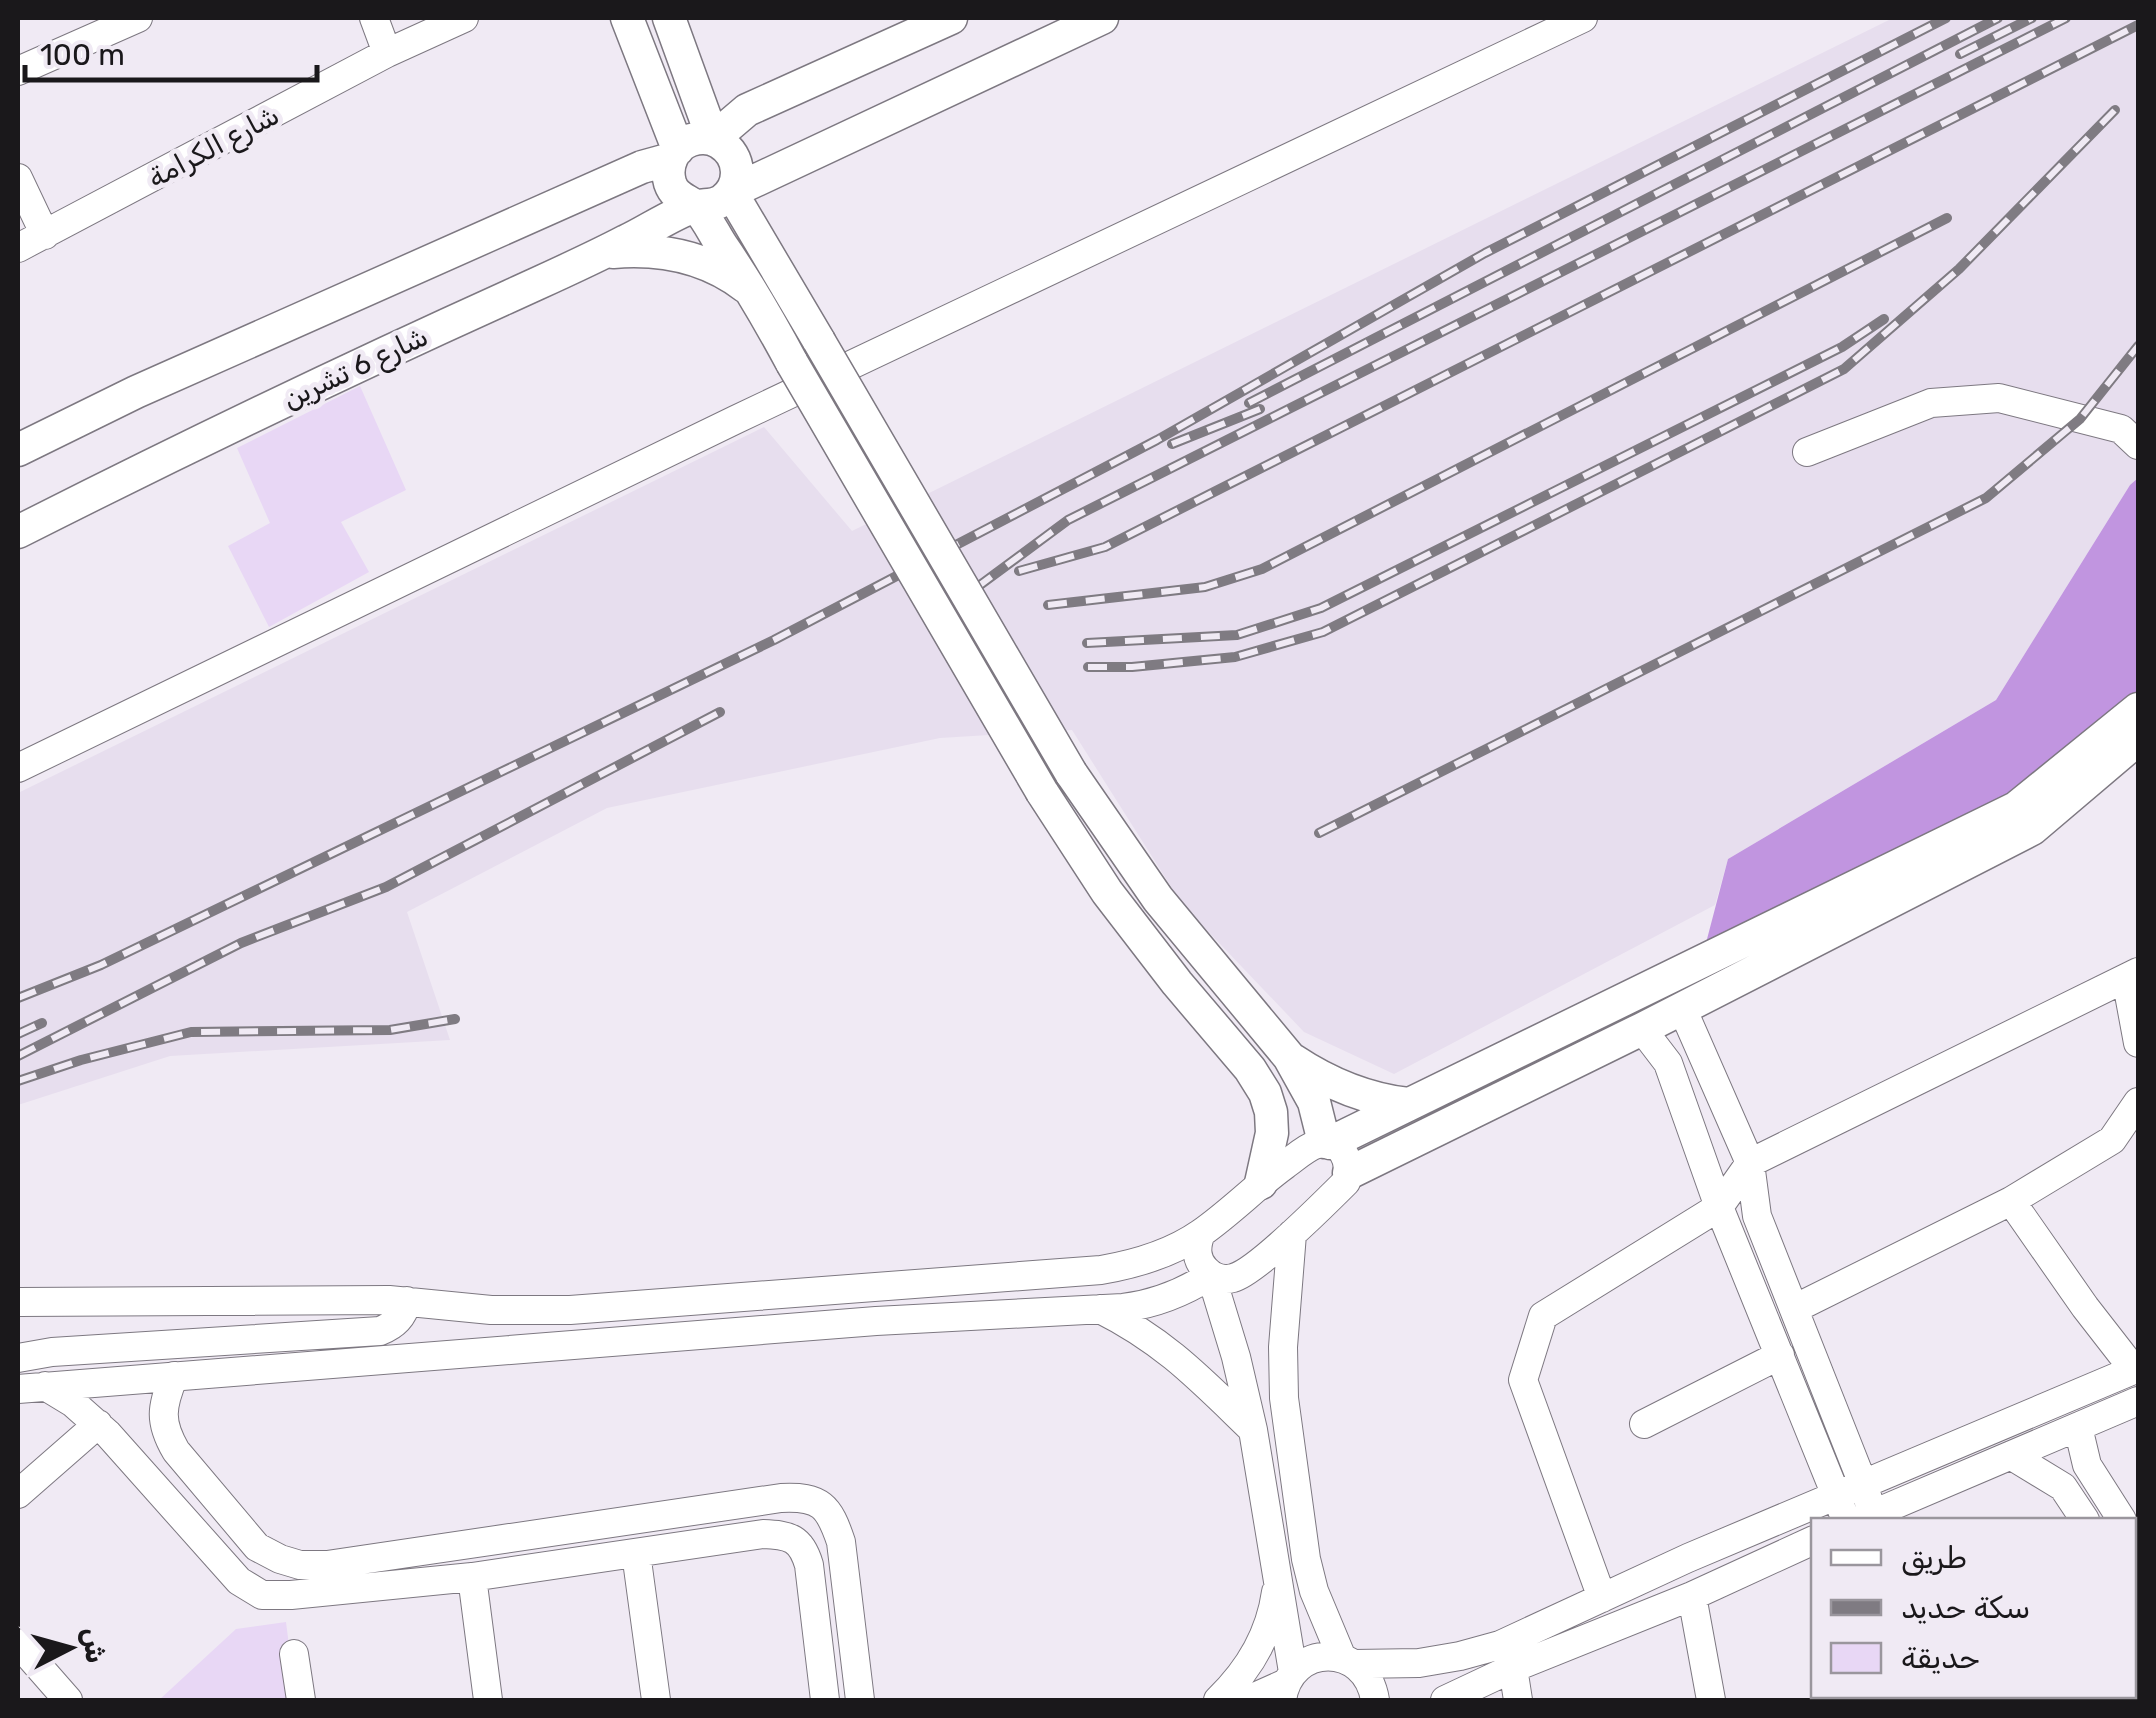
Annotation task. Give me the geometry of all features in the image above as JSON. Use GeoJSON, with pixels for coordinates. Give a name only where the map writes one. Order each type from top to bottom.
{"type":"FeatureCollection","features":[{"type":"Feature","properties":{"kind":"main road"},"geometry":{"type":"LineString","coordinates":[[627,18],[674,154],[669,179],[672,188],[678,197],[695,206],[756,294],[792,363],[1042,792],[1106,892],[1265,1093],[1272,1133],[1261,1183]]}},
{"type":"Feature","properties":{"kind":"main road"},"geometry":{"type":"LineString","coordinates":[[669,18],[713,139]]}},
{"type":"Feature","properties":{"kind":"main road"},"geometry":{"type":"LineString","coordinates":[[713,139],[748,110],[951,18]]}},
{"type":"Feature","properties":{"kind":"main road"},"geometry":{"type":"LineString","coordinates":[[695,206],[716,204],[731,192],[1102,18]]}},
{"type":"Feature","properties":{"kind":"main road"},"geometry":{"type":"LineString","coordinates":[[18,450],[154,384],[674,154],[694,139],[713,139],[735,161],[737,171],[731,192],[1071,773],[1158,899],[1288,1057],[1314,1102],[1327,1142],[2016,808],[2138,709]]}},
{"type":"Feature","properties":{"kind":"main road","name":"شارع 6 تشرين"},"geometry":{"type":"LineString","coordinates":[[18,532],[190,445],[604,253],[695,206]]}},
{"type":"Feature","properties":{"kind":"main road"},"geometry":{"type":"LineString","coordinates":[[604,253],[648,250],[686,257],[723,272],[756,294]]}},
{"type":"Feature","properties":{"kind":"main road"},"geometry":{"type":"LineString","coordinates":[[1349,1173],[1642,1029],[2032,829],[2138,739]]}},
{"type":"Feature","properties":{"kind":"main road"},"geometry":{"type":"LineString","coordinates":[[1288,1057],[1347,1090],[1408,1104]]}},
{"type":"Feature","properties":{"kind":"street"},"geometry":{"type":"LineString","coordinates":[[18,71],[138,18]]}},
{"type":"Feature","properties":{"kind":"street"},"geometry":{"type":"LineString","coordinates":[[374,18],[387,54]]}},
{"type":"Feature","properties":{"kind":"street","name":"شارع الكرامة"},"geometry":{"type":"LineString","coordinates":[[18,248],[387,54],[464,18]]}},
{"type":"Feature","properties":{"kind":"street"},"geometry":{"type":"LineString","coordinates":[[18,768],[717,428],[1583,18]]}},
{"type":"Feature","properties":{"kind":"street"},"geometry":{"type":"LineString","coordinates":[[18,178],[45,235]]}},
{"type":"Feature","properties":{"kind":"street"},"geometry":{"type":"LineString","coordinates":[[1807,452],[1931,403],[1998,398],[2121,429],[2138,444]]}},
{"type":"Feature","properties":{"kind":"street"},"geometry":{"type":"LineString","coordinates":[[1602,1598],[1523,1380],[1543,1316],[1719,1207],[1750,1163],[2132,975],[2138,1042]]}},
{"type":"Feature","properties":{"kind":"street"},"geometry":{"type":"LineString","coordinates":[[1682,1008],[1750,1163],[1757,1216],[1863,1484],[1857,1514]]}},
{"type":"Feature","properties":{"kind":"street"},"geometry":{"type":"LineString","coordinates":[[1642,1029],[1668,1063],[1719,1207],[1780,1354],[1857,1514]]}},
{"type":"Feature","properties":{"kind":"street"},"geometry":{"type":"LineString","coordinates":[[1794,1309],[2010,1200],[2112,1140],[2138,1102]]}},
{"type":"Feature","properties":{"kind":"street"},"geometry":{"type":"LineString","coordinates":[[18,1302],[409,1302],[490,1310],[570,1310],[1101,1270],[1153,1258],[1202,1233],[1306,1150],[1327,1142],[1342,1149],[1348,1160],[1346,1182],[1244,1274],[1222,1279],[1202,1267],[1197,1244],[1202,1233]]}},
{"type":"Feature","properties":{"kind":"street"},"geometry":{"type":"LineString","coordinates":[[1863,1484],[2136,1369],[2084,1307],[2010,1200]]}},
{"type":"Feature","properties":{"kind":"street"},"geometry":{"type":"LineString","coordinates":[[1292,1234],[1283,1346],[1284,1398],[1306,1559],[1314,1591],[1348,1661],[1372,1684],[1375,1700]]}},
{"type":"Feature","properties":{"kind":"street"},"geometry":{"type":"LineString","coordinates":[[31,1388],[857,1323],[1123,1308],[1169,1298],[1211,1275]]}},
{"type":"Feature","properties":{"kind":"street"},"geometry":{"type":"LineString","coordinates":[[1211,1275],[1252,1430],[1278,1580],[1287,1685]]}},
{"type":"Feature","properties":{"kind":"street"},"geometry":{"type":"LineString","coordinates":[[409,1302],[417,1357]]}},
{"type":"Feature","properties":{"kind":"street"},"geometry":{"type":"LineString","coordinates":[[18,1358],[52,1352],[380,1330],[395,1323],[409,1302]]}},
{"type":"Feature","properties":{"kind":"street"},"geometry":{"type":"LineString","coordinates":[[1098,1308],[1137,1328],[1172,1353],[1252,1430]]}},
{"type":"Feature","properties":{"kind":"street"},"geometry":{"type":"LineString","coordinates":[[1644,1424],[1780,1354]]}},
{"type":"Feature","properties":{"kind":"street"},"geometry":{"type":"LineString","coordinates":[[174,1376],[162,1416],[176,1452],[258,1547],[300,1564],[327,1565],[781,1498],[805,1497],[823,1505],[833,1518],[841,1542],[860,1700]]}},
{"type":"Feature","properties":{"kind":"street"},"geometry":{"type":"LineString","coordinates":[[31,1388],[73,1402],[98,1424],[239,1581],[262,1596],[472,1577],[763,1534],[793,1538],[804,1548],[809,1564],[825,1700]]}},
{"type":"Feature","properties":{"kind":"street"},"geometry":{"type":"LineString","coordinates":[[1857,1514],[2012,1456],[2138,1401]]}},
{"type":"Feature","properties":{"kind":"street"},"geometry":{"type":"LineString","coordinates":[[18,1494],[98,1424]]}},
{"type":"Feature","properties":{"kind":"street"},"geometry":{"type":"LineString","coordinates":[[2078,1426],[2087,1465],[2121,1518]]}},
{"type":"Feature","properties":{"kind":"street"},"geometry":{"type":"LineString","coordinates":[[2012,1456],[2063,1487],[2085,1518]]}},
{"type":"Feature","properties":{"kind":"street"},"geometry":{"type":"LineString","coordinates":[[793,1538],[823,1505]]}},
{"type":"Feature","properties":{"kind":"street"},"geometry":{"type":"LineString","coordinates":[[1248,1700],[1287,1685],[1316,1658],[1419,1662],[1500,1645],[1602,1598],[1811,1529]]}},
{"type":"Feature","properties":{"kind":"street"},"geometry":{"type":"LineString","coordinates":[[1445,1700],[1811,1541]]}},
{"type":"Feature","properties":{"kind":"street"},"geometry":{"type":"LineString","coordinates":[[636,1553],[656,1700]]}},
{"type":"Feature","properties":{"kind":"street"},"geometry":{"type":"LineString","coordinates":[[472,1577],[488,1700]]}},
{"type":"Feature","properties":{"kind":"street"},"geometry":{"type":"LineString","coordinates":[[1218,1700],[1260,1646],[1272,1614],[1278,1580]]}},
{"type":"Feature","properties":{"kind":"street"},"geometry":{"type":"LineString","coordinates":[[1692,1596],[1711,1700]]}},
{"type":"Feature","properties":{"kind":"street"},"geometry":{"type":"LineString","coordinates":[[18,1643],[68,1700]]}},
{"type":"Feature","properties":{"kind":"street"},"geometry":{"type":"LineString","coordinates":[[294,1654],[301,1700]]}},
{"type":"Feature","properties":{"kind":"street"},"geometry":{"type":"LineString","coordinates":[[1513,1668],[1518,1700]]}},
{"type":"Feature","properties":{"kind":"shaded area"},"geometry":{"type":"Polygon","coordinates":[[[1893,18],[2138,18],[2138,478],[1996,700],[1728,859],[1715,905],[1394,1074],[1304,1032],[1182,904],[1072,730],[940,738],[607,808],[407,912],[450,1040],[170,1056],[18,1105],[18,793],[764,427],[852,531],[1893,18]]]}},
{"type":"Feature","properties":{"kind":"shaded area"},"geometry":{"type":"Polygon","coordinates":[[[2138,478],[2138,709],[2016,808],[1701,962],[1728,859],[1996,700],[2138,478]]]}},
{"type":"Feature","properties":{"kind":"green space"},"geometry":{"type":"Polygon","coordinates":[[[360,386],[406,490],[341,522],[369,572],[269,627],[228,546],[270,523],[237,448],[360,386]]]}},
{"type":"Feature","properties":{"kind":"green space"},"geometry":{"type":"Polygon","coordinates":[[[286,1622],[296,1700],[159,1700],[236,1629],[286,1622]]]}},
{"type":"Feature","properties":{"kind":"railway"},"geometry":{"type":"LineString","coordinates":[[18,998],[101,965],[774,640],[1157,440],[1485,253],[1946,18]]}},
{"type":"Feature","properties":{"kind":"railway"},"geometry":{"type":"LineString","coordinates":[[1249,403],[1998,18]]}},
{"type":"Feature","properties":{"kind":"railway"},"geometry":{"type":"LineString","coordinates":[[1960,54],[2032,18]]}},
{"type":"Feature","properties":{"kind":"railway"},"geometry":{"type":"LineString","coordinates":[[976,588],[1068,520],[2066,18]]}},
{"type":"Feature","properties":{"kind":"railway"},"geometry":{"type":"LineString","coordinates":[[1019,571],[1105,547],[2138,25]]}},
{"type":"Feature","properties":{"kind":"railway"},"geometry":{"type":"LineString","coordinates":[[1088,667],[1235,657],[1323,632],[1844,369],[1959,269],[2115,110]]}},
{"type":"Feature","properties":{"kind":"railway"},"geometry":{"type":"LineString","coordinates":[[1048,605],[1205,587],[1262,569],[1947,218]]}},
{"type":"Feature","properties":{"kind":"railway"},"geometry":{"type":"LineString","coordinates":[[1087,643],[1237,635],[1321,608],[1842,347],[1884,319]]}},
{"type":"Feature","properties":{"kind":"railway"},"geometry":{"type":"LineString","coordinates":[[1319,833],[1986,498],[2080,419],[2138,346]]}},
{"type":"Feature","properties":{"kind":"railway"},"geometry":{"type":"LineString","coordinates":[[1172,444],[1260,409]]}},
{"type":"Feature","properties":{"kind":"railway"},"geometry":{"type":"LineString","coordinates":[[18,1056],[241,943],[386,887],[720,712]]}},
{"type":"Feature","properties":{"kind":"railway"},"geometry":{"type":"LineString","coordinates":[[18,1081],[81,1060],[191,1032],[390,1030],[455,1019]]}},
{"type":"Feature","properties":{"kind":"railway"},"geometry":{"type":"LineString","coordinates":[[18,1034],[42,1023]]}}]}
